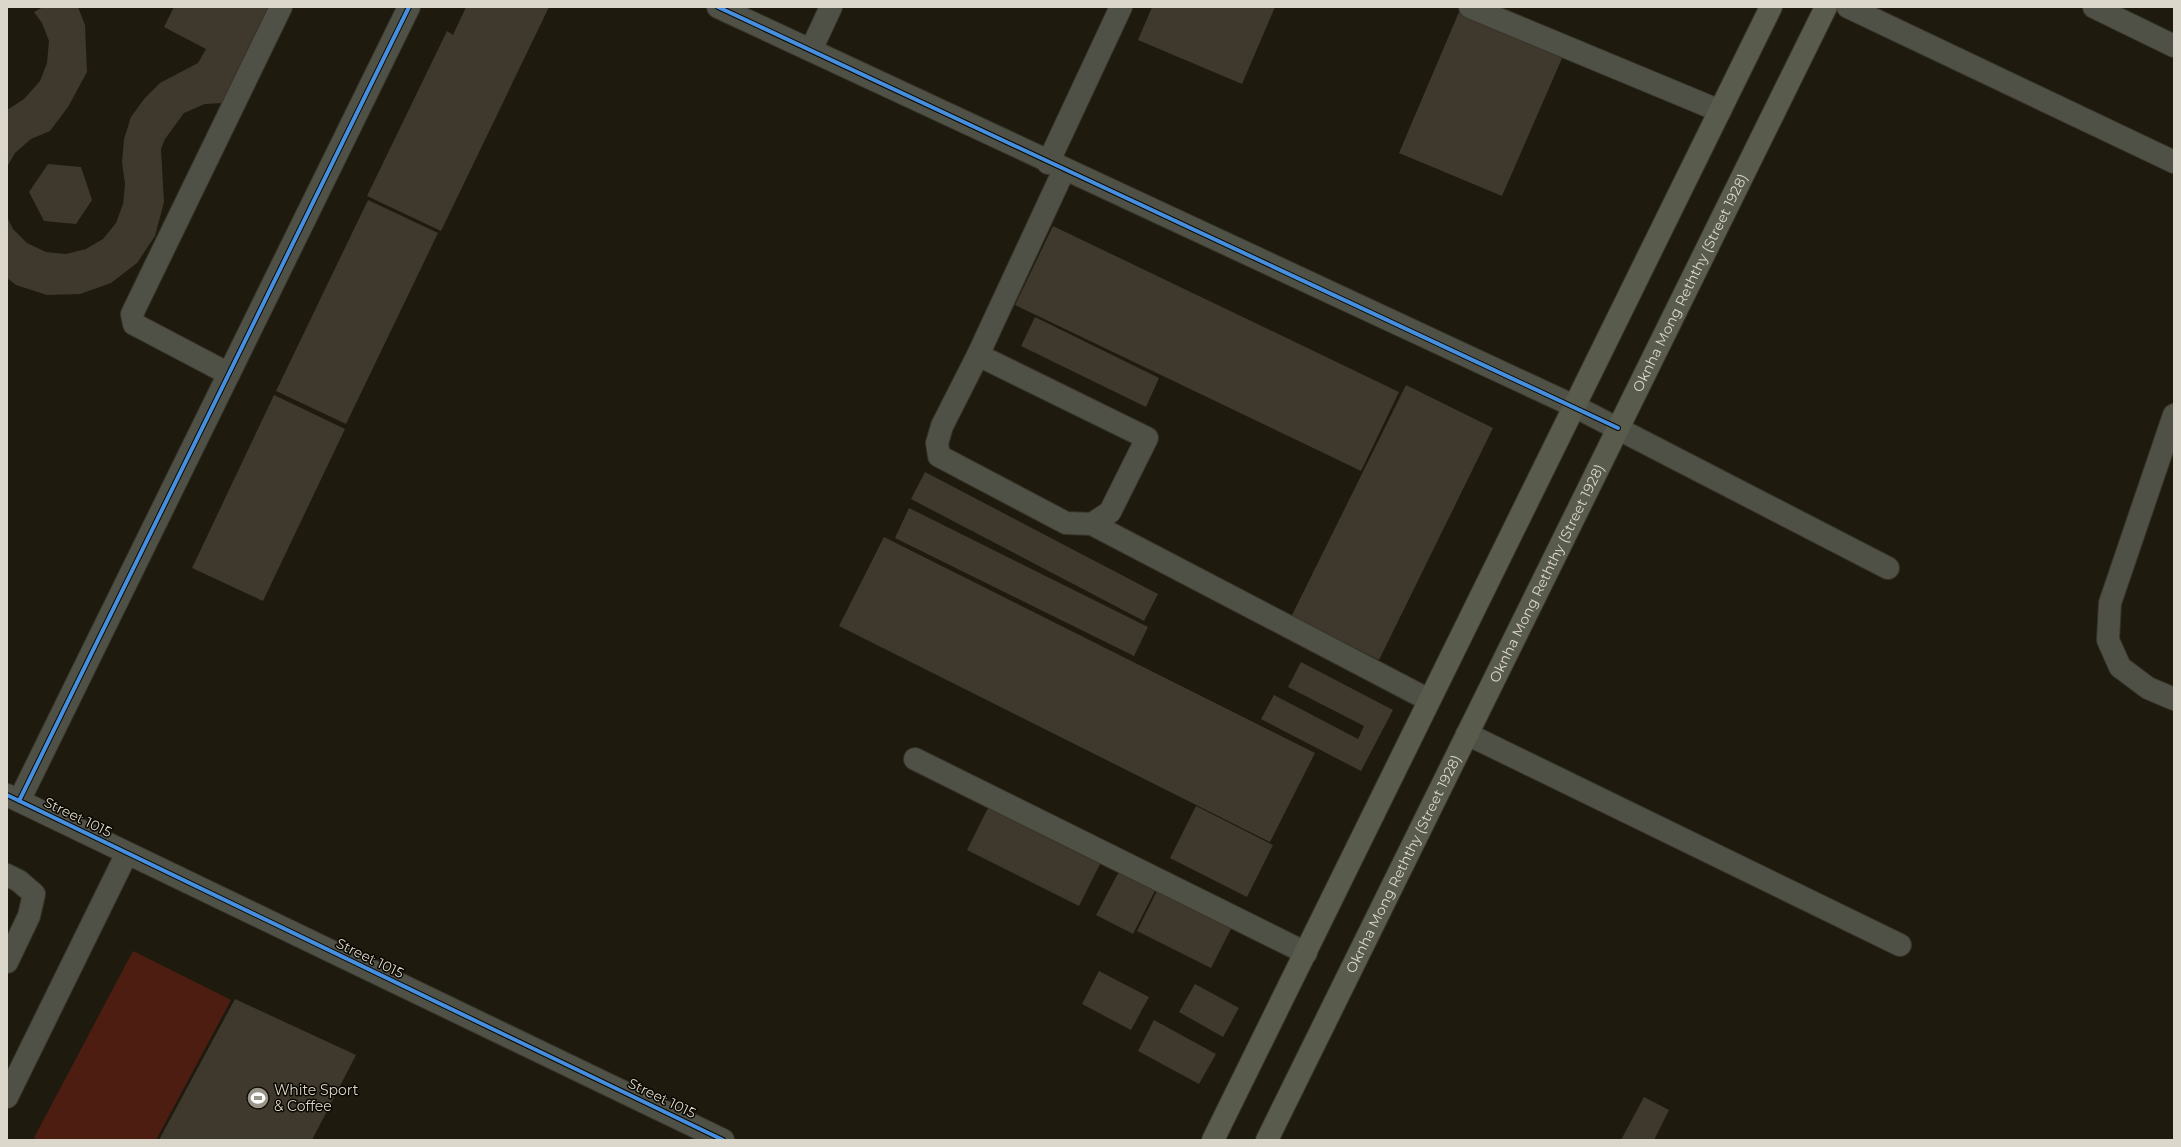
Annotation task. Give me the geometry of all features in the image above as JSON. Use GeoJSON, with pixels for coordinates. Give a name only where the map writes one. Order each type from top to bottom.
{"type":"FeatureCollection","features":[{"type":"Feature","properties":{"kind":"main road"},"geometry":{"type":"LineString","coordinates":[[1213,1140],[1771,7]]}},
{"type":"Feature","properties":{"kind":"main road","name":"Oknha Mong Reththy (Street 1928)"},"geometry":{"type":"LineString","coordinates":[[1267,1140],[1826,7]]}},
{"type":"Feature","properties":{"kind":"street"},"geometry":{"type":"LineString","coordinates":[[229,374],[134,324],[132,314],[281,7]]}},
{"type":"Feature","properties":{"kind":"street"},"geometry":{"type":"LineString","coordinates":[[13,798],[229,374],[409,7]]}},
{"type":"Feature","properties":{"kind":"street"},"geometry":{"type":"LineString","coordinates":[[718,7],[1056,166],[1574,406],[1888,568]]}},
{"type":"Feature","properties":{"kind":"street"},"geometry":{"type":"LineString","coordinates":[[811,50],[830,7]]}},
{"type":"Feature","properties":{"kind":"street"},"geometry":{"type":"LineString","coordinates":[[1121,7],[978,355],[942,426],[937,443],[939,456],[1066,523],[1092,524],[1429,700]]}},
{"type":"Feature","properties":{"kind":"street"},"geometry":{"type":"LineString","coordinates":[[1470,7],[1720,111]]}},
{"type":"Feature","properties":{"kind":"street"},"geometry":{"type":"LineString","coordinates":[[1848,7],[2174,162]]}},
{"type":"Feature","properties":{"kind":"street"},"geometry":{"type":"LineString","coordinates":[[2094,7],[2174,46]]}},
{"type":"Feature","properties":{"kind":"street"},"geometry":{"type":"LineString","coordinates":[[978,355],[1146,438],[1110,512],[1092,524]]}},
{"type":"Feature","properties":{"kind":"street"},"geometry":{"type":"LineString","coordinates":[[2174,415],[2110,603],[2108,640],[2120,667],[2148,688],[2174,699]]}},
{"type":"Feature","properties":{"kind":"street"},"geometry":{"type":"LineString","coordinates":[[1467,734],[1900,945]]}},
{"type":"Feature","properties":{"kind":"street"},"geometry":{"type":"LineString","coordinates":[[915,759],[1306,953]]}},
{"type":"Feature","properties":{"kind":"street","name":"Street 1015"},"geometry":{"type":"LineString","coordinates":[[13,798],[723,1140]]}},
{"type":"Feature","properties":{"kind":"street"},"geometry":{"type":"LineString","coordinates":[[7,1097],[127,853]]}},
{"type":"Feature","properties":{"kind":"street"},"geometry":{"type":"LineString","coordinates":[[7,875],[19,881],[34,894],[29,916],[7,962]]}},
{"type":"Feature","properties":{"kind":"shaded area"},"geometry":{"type":"Polygon","coordinates":[[[133,951],[231,1000],[156,1140],[38,1140],[34,1138],[133,951]]]}},
{"type":"Feature","properties":{"kind":"building"},"geometry":{"type":"Polygon","coordinates":[[[43,7],[78,7],[85,25],[87,72],[68,107],[50,131],[31,139],[15,153],[7,167],[7,110],[24,99],[40,81],[47,63],[49,41],[42,23],[34,12],[43,7]]]}},
{"type":"Feature","properties":{"kind":"building"},"geometry":{"type":"Polygon","coordinates":[[[174,7],[269,7],[223,103],[205,104],[184,113],[165,139],[161,149],[164,202],[155,236],[137,263],[111,283],[80,294],[47,295],[16,285],[7,278],[7,217],[13,229],[27,243],[46,252],[66,254],[86,249],[103,239],[116,223],[123,204],[125,184],[122,162],[124,139],[131,117],[144,99],[160,83],[198,63],[206,49],[164,27],[174,7]]]}},
{"type":"Feature","properties":{"kind":"building"},"geometry":{"type":"Polygon","coordinates":[[[466,7],[549,7],[441,231],[367,196],[447,31],[453,35],[466,7]]]}},
{"type":"Feature","properties":{"kind":"building"},"geometry":{"type":"Polygon","coordinates":[[[1152,7],[1275,7],[1242,84],[1138,40],[1152,7]]]}},
{"type":"Feature","properties":{"kind":"building"},"geometry":{"type":"Polygon","coordinates":[[[1459,12],[1563,56],[1502,196],[1399,153],[1459,12]]]}},
{"type":"Feature","properties":{"kind":"building"},"geometry":{"type":"Polygon","coordinates":[[[48,164],[81,167],[92,200],[76,224],[44,221],[29,192],[48,164]]]}},
{"type":"Feature","properties":{"kind":"building"},"geometry":{"type":"Polygon","coordinates":[[[368,200],[438,233],[346,424],[276,391],[368,200]]]}},
{"type":"Feature","properties":{"kind":"building"},"geometry":{"type":"Polygon","coordinates":[[[1053,226],[1399,392],[1361,471],[1015,305],[1053,226]]]}},
{"type":"Feature","properties":{"kind":"building"},"geometry":{"type":"Polygon","coordinates":[[[1035,317],[1159,378],[1146,407],[1021,346],[1035,317]]]}},
{"type":"Feature","properties":{"kind":"building"},"geometry":{"type":"Polygon","coordinates":[[[1406,385],[1493,428],[1379,660],[1291,617],[1406,385]]]}},
{"type":"Feature","properties":{"kind":"building"},"geometry":{"type":"Polygon","coordinates":[[[274,395],[345,429],[263,601],[192,568],[274,395]]]}},
{"type":"Feature","properties":{"kind":"building"},"geometry":{"type":"Polygon","coordinates":[[[925,472],[1158,594],[1144,621],[911,499],[925,472]]]}},
{"type":"Feature","properties":{"kind":"building"},"geometry":{"type":"Polygon","coordinates":[[[909,508],[1148,627],[1134,656],[895,538],[909,508]]]}},
{"type":"Feature","properties":{"kind":"building"},"geometry":{"type":"Polygon","coordinates":[[[884,537],[1315,753],[1270,842],[839,626],[884,537]]]}},
{"type":"Feature","properties":{"kind":"building"},"geometry":{"type":"Polygon","coordinates":[[[1301,662],[1393,710],[1361,771],[1261,719],[1274,695],[1358,739],[1364,726],[1288,687],[1301,662]]]}},
{"type":"Feature","properties":{"kind":"building"},"geometry":{"type":"Polygon","coordinates":[[[992,800],[1104,856],[1079,906],[967,850],[992,800]]]}},
{"type":"Feature","properties":{"kind":"building"},"geometry":{"type":"Polygon","coordinates":[[[1196,806],[1273,845],[1247,897],[1170,858],[1196,806]]]}},
{"type":"Feature","properties":{"kind":"building"},"geometry":{"type":"Polygon","coordinates":[[[1123,864],[1159,883],[1133,934],[1096,915],[1123,864]]]}},
{"type":"Feature","properties":{"kind":"building"},"geometry":{"type":"Polygon","coordinates":[[[1161,883],[1235,921],[1211,968],[1137,931],[1161,883]]]}},
{"type":"Feature","properties":{"kind":"building"},"geometry":{"type":"Polygon","coordinates":[[[1099,971],[1149,997],[1131,1030],[1082,1004],[1099,971]]]}},
{"type":"Feature","properties":{"kind":"building"},"geometry":{"type":"Polygon","coordinates":[[[1195,984],[1239,1008],[1223,1037],[1179,1012],[1195,984]]]}},
{"type":"Feature","properties":{"kind":"building","name":"White Sport & Coffee"},"geometry":{"type":"Polygon","coordinates":[[[235,999],[356,1055],[312,1140],[159,1140],[235,999]]]}},
{"type":"Feature","properties":{"kind":"building"},"geometry":{"type":"Polygon","coordinates":[[[1154,1020],[1216,1054],[1199,1084],[1138,1051],[1154,1020]]]}},
{"type":"Feature","properties":{"kind":"building"},"geometry":{"type":"Polygon","coordinates":[[[1644,1097],[1669,1110],[1654,1140],[1621,1140],[1644,1097]]]}},
{"type":"Feature","properties":{"kind":"cycle path"},"geometry":{"type":"LineString","coordinates":[[19,801],[409,7]]}},
{"type":"Feature","properties":{"kind":"cycle path"},"geometry":{"type":"LineString","coordinates":[[718,7],[1618,428]]}},
{"type":"Feature","properties":{"kind":"cycle path"},"geometry":{"type":"LineString","coordinates":[[7,795],[723,1140]]}},
{"type":"Feature","properties":{"kind":"place","name":"White Sport & Coffee"},"geometry":{"type":"Point","coordinates":[258,1098]}}]}
